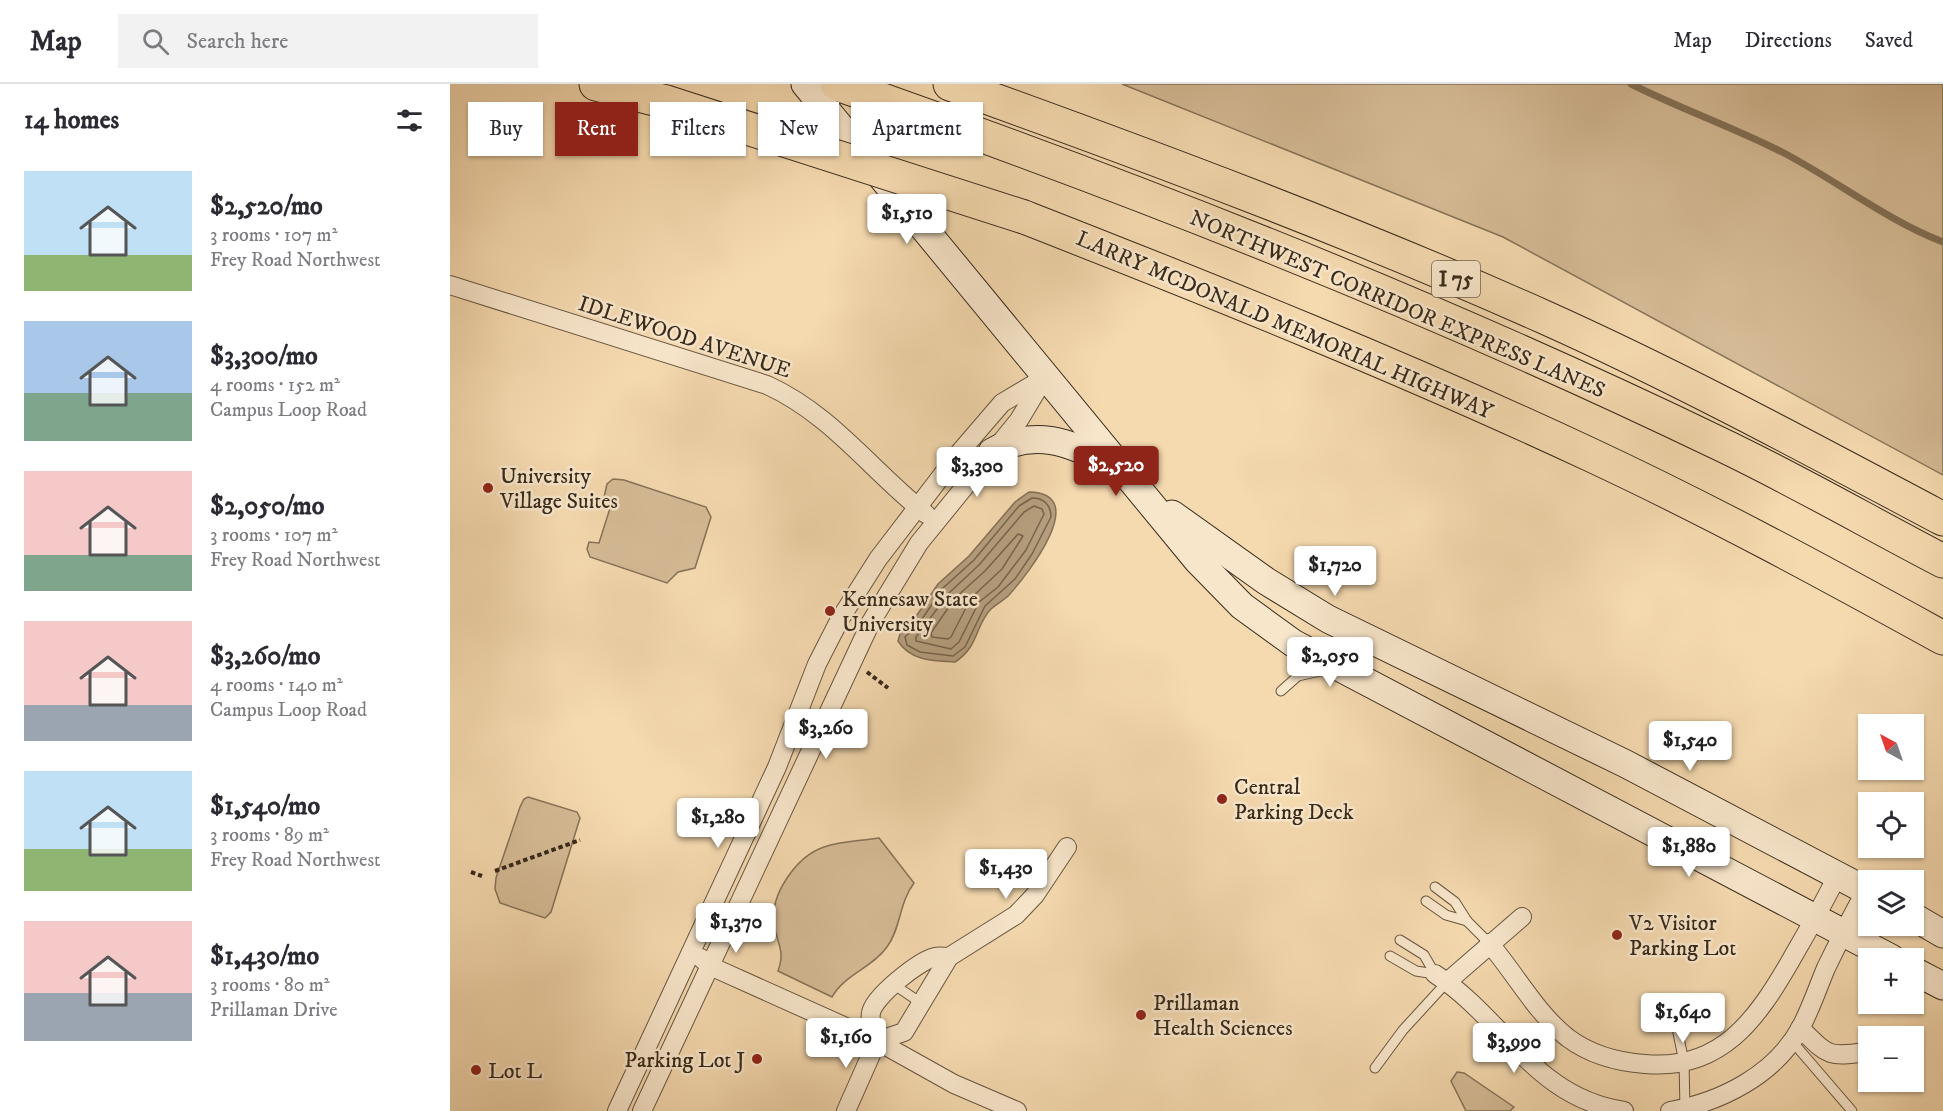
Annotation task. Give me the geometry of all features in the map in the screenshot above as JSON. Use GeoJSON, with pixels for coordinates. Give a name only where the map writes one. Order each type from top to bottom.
{"type":"FeatureCollection","features":[{"type":"Feature","properties":{"kind":"highway","name":"LARRY MCDONALD MEMORIAL HIGHWAY"},"geometry":{"type":"LineString","coordinates":[[596,84],[666,102],[1024,217],[1262,310],[1428,381],[1593,456],[1811,565],[1943,638]]}},
{"type":"Feature","properties":{"kind":"highway","name":"NORTHWEST CORRIDOR EXPRESS LANES"},"geometry":{"type":"LineString","coordinates":[[837,84],[973,131],[1216,223],[1472,329],[1719,444],[1943,561]]}},
{"type":"Feature","properties":{"kind":"highway","name":"I 75"},"geometry":{"type":"LineString","coordinates":[[950,84],[1257,196],[1420,263],[1547,319],[1753,418],[1943,519]]}},
{"type":"Feature","properties":{"kind":"main road"},"geometry":{"type":"LineString","coordinates":[[805,84],[1044,378],[1144,494],[1197,560],[1242,606],[1293,643],[1872,948]]}},
{"type":"Feature","properties":{"kind":"main road"},"geometry":{"type":"LineString","coordinates":[[992,452],[1022,441],[1053,439],[1085,450],[1123,470]]}},
{"type":"Feature","properties":{"kind":"main road"},"geometry":{"type":"LineString","coordinates":[[1144,494],[1266,581],[1328,620],[1626,764],[1858,886]]}},
{"type":"Feature","properties":{"kind":"main road"},"geometry":{"type":"LineString","coordinates":[[1924,923],[1943,934]]}},
{"type":"Feature","properties":{"kind":"main road"},"geometry":{"type":"LineString","coordinates":[[1924,976],[1943,986]]}},
{"type":"Feature","properties":{"kind":"street","name":"IDLEWOOD AVENUE"},"geometry":{"type":"LineString","coordinates":[[450,285],[767,385],[785,393],[838,431],[935,521]]}},
{"type":"Feature","properties":{"kind":"street"},"geometry":{"type":"LineString","coordinates":[[642,1111],[852,659],[893,582],[935,521],[1019,420],[1044,378]]}},
{"type":"Feature","properties":{"kind":"street"},"geometry":{"type":"LineString","coordinates":[[617,1111],[777,766],[828,641],[878,559],[917,506],[1002,403],[1044,378]]}},
{"type":"Feature","properties":{"kind":"street"},"geometry":{"type":"LineString","coordinates":[[877,1041],[904,1032],[949,957],[1016,915],[1035,895],[1067,847]]}},
{"type":"Feature","properties":{"kind":"street"},"geometry":{"type":"LineString","coordinates":[[1489,943],[1554,1024],[1578,1045],[1622,1062],[1653,1065],[1684,1062],[1720,1048],[1746,1026],[1774,989],[1837,876]]}},
{"type":"Feature","properties":{"kind":"street"},"geometry":{"type":"LineString","coordinates":[[1680,1110],[1718,1098],[1743,1084],[1777,1057],[1796,1034],[1843,933],[1858,908]]}},
{"type":"Feature","properties":{"kind":"street"},"geometry":{"type":"LineString","coordinates":[[1522,917],[1441,978],[1488,1016],[1527,1061],[1551,1081],[1592,1104],[1624,1111]]}},
{"type":"Feature","properties":{"kind":"street"},"geometry":{"type":"LineString","coordinates":[[693,946],[698,955],[710,966],[877,1041],[954,1084],[1017,1111]]}},
{"type":"Feature","properties":{"kind":"street"},"geometry":{"type":"LineString","coordinates":[[846,1111],[877,1041],[870,1013],[893,984],[934,957],[949,957]]}},
{"type":"Feature","properties":{"kind":"street"},"geometry":{"type":"LineString","coordinates":[[1796,1034],[1825,1053],[1844,1056],[1858,1053]]}},
{"type":"Feature","properties":{"kind":"lane"},"geometry":{"type":"LineString","coordinates":[[1281,691],[1298,676],[1340,668]]}},
{"type":"Feature","properties":{"kind":"lane"},"geometry":{"type":"LineString","coordinates":[[1435,887],[1455,902],[1467,921],[1489,943]]}},
{"type":"Feature","properties":{"kind":"lane"},"geometry":{"type":"LineString","coordinates":[[1426,901],[1446,915],[1467,921]]}},
{"type":"Feature","properties":{"kind":"lane"},"geometry":{"type":"LineString","coordinates":[[1400,940],[1424,955],[1441,978]]}},
{"type":"Feature","properties":{"kind":"lane"},"geometry":{"type":"LineString","coordinates":[[1390,956],[1416,971],[1441,978]]}},
{"type":"Feature","properties":{"kind":"lane"},"geometry":{"type":"LineString","coordinates":[[1375,1068],[1441,978]]}},
{"type":"Feature","properties":{"kind":"lane"},"geometry":{"type":"LineString","coordinates":[[893,984],[921,1003]]}},
{"type":"Feature","properties":{"kind":"lane"},"geometry":{"type":"LineString","coordinates":[[1673,1009],[1684,1062],[1680,1110]]}},
{"type":"Feature","properties":{"kind":"lane"},"geometry":{"type":"LineString","coordinates":[[1796,1034],[1852,1111]]}},
{"type":"Feature","properties":{"kind":"path"},"geometry":{"type":"LineString","coordinates":[[866,672],[888,688]]}},
{"type":"Feature","properties":{"kind":"path"},"geometry":{"type":"LineString","coordinates":[[495,871],[579,840]]}},
{"type":"Feature","properties":{"kind":"path"},"geometry":{"type":"LineString","coordinates":[[471,872],[482,876]]}},
{"type":"Feature","properties":{"kind":"shaded area"},"geometry":{"type":"Polygon","coordinates":[[[1122,84],[1943,84],[1943,475],[1503,237],[1122,84]]]}},
{"type":"Feature","properties":{"kind":"shaded area"},"geometry":{"type":"Polygon","coordinates":[[[613,479],[624,480],[706,507],[711,517],[695,568],[678,572],[667,583],[590,557],[587,549],[589,542],[599,543],[611,505],[603,502],[607,484],[613,479]]]}},
{"type":"Feature","properties":{"kind":"shaded area"},"geometry":{"type":"Polygon","coordinates":[[[528,797],[577,812],[580,818],[551,912],[545,918],[500,903],[495,889],[496,878],[520,807],[524,799],[528,797]]]}},
{"type":"Feature","properties":{"kind":"shaded area"},"geometry":{"type":"Polygon","coordinates":[[[879,838],[914,883],[905,899],[892,940],[887,947],[874,960],[844,982],[832,997],[778,971],[781,951],[775,930],[774,912],[781,889],[795,867],[824,847],[879,838]]]}},
{"type":"Feature","properties":{"kind":"shaded area"},"geometry":{"type":"Polygon","coordinates":[[[1457,1072],[1464,1073],[1514,1107],[1510,1111],[1466,1111],[1451,1081],[1457,1072]]]}},
{"type":"Feature","properties":{"kind":"water"},"geometry":{"type":"Polygon","coordinates":[[[1029,492],[1047,496],[1055,506],[1055,520],[1040,554],[1029,571],[1009,595],[986,615],[973,643],[955,662],[924,659],[909,653],[898,641],[900,634],[917,615],[938,584],[969,556],[1015,502],[1029,492]]]}},
{"type":"Feature","properties":{"kind":"waterway"},"geometry":{"type":"LineString","coordinates":[[1631,84],[1782,152],[1901,223],[1943,242]]}},
{"type":"Feature","properties":{"kind":"place","name":"University Village Suites"},"geometry":{"type":"Point","coordinates":[488,488]}},
{"type":"Feature","properties":{"kind":"place","name":"Kennesaw State University"},"geometry":{"type":"Point","coordinates":[830,611]}},
{"type":"Feature","properties":{"kind":"place","name":"Central Parking Deck"},"geometry":{"type":"Point","coordinates":[1222,799]}},
{"type":"Feature","properties":{"kind":"place","name":"V2 Visitor Parking Lot"},"geometry":{"type":"Point","coordinates":[1617,935]}},
{"type":"Feature","properties":{"kind":"place","name":"Prillaman Health Sciences"},"geometry":{"type":"Point","coordinates":[1141,1015]}},
{"type":"Feature","properties":{"kind":"place","name":"Parking Lot J"},"geometry":{"type":"Point","coordinates":[757,1059]}},
{"type":"Feature","properties":{"kind":"place","name":"Lot L"},"geometry":{"type":"Point","coordinates":[476,1070]}}]}
